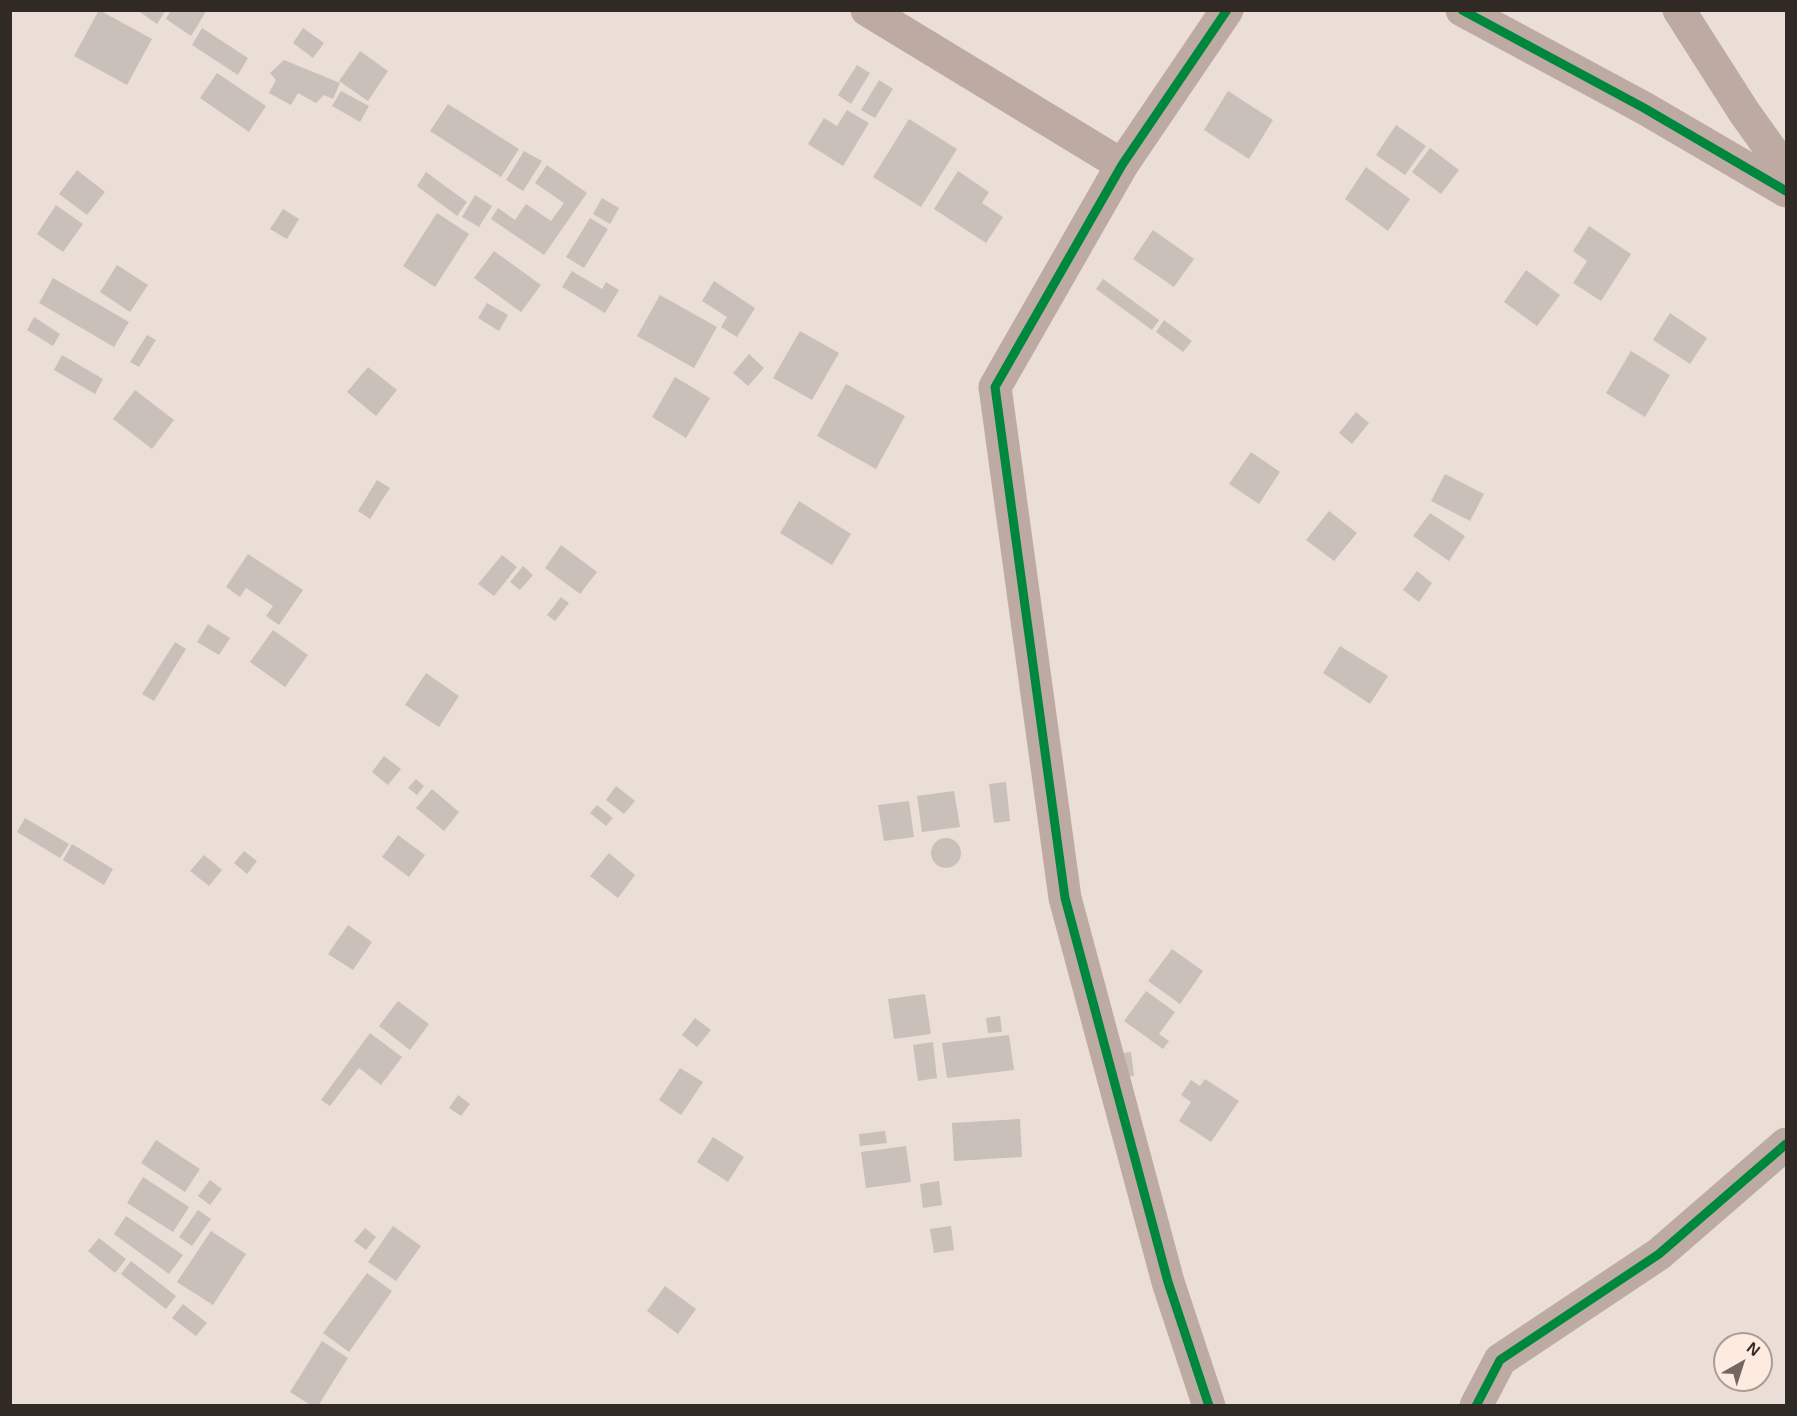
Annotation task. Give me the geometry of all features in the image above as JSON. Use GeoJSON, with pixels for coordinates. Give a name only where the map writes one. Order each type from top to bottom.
{"type":"FeatureCollection","features":[{"type":"Feature","properties":{"kind":"street"},"geometry":{"type":"LineString","coordinates":[[867,10],[1122,165]]}},
{"type":"Feature","properties":{"kind":"street"},"geometry":{"type":"LineString","coordinates":[[1209,1406],[1168,1282],[1065,898],[995,387],[1122,165],[1227,10]]}},
{"type":"Feature","properties":{"kind":"street"},"geometry":{"type":"LineString","coordinates":[[1462,10],[1644,108],[1786,191]]}},
{"type":"Feature","properties":{"kind":"street"},"geometry":{"type":"LineString","coordinates":[[1679,10],[1744,112],[1786,171]]}},
{"type":"Feature","properties":{"kind":"street"},"geometry":{"type":"LineString","coordinates":[[1476,1406],[1500,1360],[1659,1254],[1786,1144]]}},
{"type":"Feature","properties":{"kind":"building"},"geometry":{"type":"Polygon","coordinates":[[[99,10],[152,39],[127,85],[74,56],[99,10]]]}},
{"type":"Feature","properties":{"kind":"building"},"geometry":{"type":"Polygon","coordinates":[[[137,10],[166,10],[157,24],[137,10]]]}},
{"type":"Feature","properties":{"kind":"building"},"geometry":{"type":"Polygon","coordinates":[[[171,10],[207,10],[191,36],[166,19],[171,10]]]}},
{"type":"Feature","properties":{"kind":"building"},"geometry":{"type":"Polygon","coordinates":[[[202,28],[248,58],[238,75],[192,45],[202,28]]]}},
{"type":"Feature","properties":{"kind":"building"},"geometry":{"type":"Polygon","coordinates":[[[303,28],[324,43],[313,58],[293,43],[303,28]]]}},
{"type":"Feature","properties":{"kind":"building"},"geometry":{"type":"Polygon","coordinates":[[[360,51],[388,71],[368,101],[339,81],[360,51]]]}},
{"type":"Feature","properties":{"kind":"building"},"geometry":{"type":"Polygon","coordinates":[[[284,60],[340,83],[333,99],[324,95],[316,103],[298,93],[291,105],[269,93],[276,80],[270,73],[284,60]]]}},
{"type":"Feature","properties":{"kind":"building"},"geometry":{"type":"Polygon","coordinates":[[[857,65],[870,73],[851,104],[838,95],[857,65]]]}},
{"type":"Feature","properties":{"kind":"building"},"geometry":{"type":"Polygon","coordinates":[[[217,73],[266,106],[249,132],[200,98],[217,73]]]}},
{"type":"Feature","properties":{"kind":"building"},"geometry":{"type":"Polygon","coordinates":[[[879,80],[893,89],[875,118],[861,110],[879,80]]]}},
{"type":"Feature","properties":{"kind":"building"},"geometry":{"type":"Polygon","coordinates":[[[341,91],[369,106],[360,122],[332,106],[341,91]]]}},
{"type":"Feature","properties":{"kind":"building"},"geometry":{"type":"Polygon","coordinates":[[[1228,91],[1273,120],[1249,159],[1204,130],[1228,91]]]}},
{"type":"Feature","properties":{"kind":"building"},"geometry":{"type":"Polygon","coordinates":[[[448,104],[519,149],[501,177],[430,131],[448,104]]]}},
{"type":"Feature","properties":{"kind":"building"},"geometry":{"type":"Polygon","coordinates":[[[847,110],[869,123],[843,166],[808,144],[824,118],[837,126],[847,110]]]}},
{"type":"Feature","properties":{"kind":"building"},"geometry":{"type":"Polygon","coordinates":[[[909,119],[957,149],[921,207],[873,177],[909,119]]]}},
{"type":"Feature","properties":{"kind":"building"},"geometry":{"type":"Polygon","coordinates":[[[1396,125],[1426,146],[1405,175],[1376,155],[1396,125]]]}},
{"type":"Feature","properties":{"kind":"building"},"geometry":{"type":"Polygon","coordinates":[[[1430,148],[1459,170],[1441,194],[1412,172],[1430,148]]]}},
{"type":"Feature","properties":{"kind":"building"},"geometry":{"type":"Polygon","coordinates":[[[524,151],[542,161],[523,191],[506,180],[524,151]]]}},
{"type":"Feature","properties":{"kind":"building"},"geometry":{"type":"Polygon","coordinates":[[[547,165],[587,193],[544,255],[491,219],[498,208],[515,220],[526,204],[551,221],[564,203],[535,183],[547,165]]]}},
{"type":"Feature","properties":{"kind":"building"},"geometry":{"type":"Polygon","coordinates":[[[1366,167],[1410,199],[1388,231],[1345,199],[1366,167]]]}},
{"type":"Feature","properties":{"kind":"building"},"geometry":{"type":"Polygon","coordinates":[[[77,170],[105,192],[87,215],[59,194],[77,170]]]}},
{"type":"Feature","properties":{"kind":"building"},"geometry":{"type":"Polygon","coordinates":[[[958,171],[989,192],[982,203],[1003,217],[986,243],[934,209],[958,171]]]}},
{"type":"Feature","properties":{"kind":"building"},"geometry":{"type":"Polygon","coordinates":[[[426,172],[467,202],[457,216],[417,186],[426,172]]]}},
{"type":"Feature","properties":{"kind":"building"},"geometry":{"type":"Polygon","coordinates":[[[475,195],[492,206],[479,227],[462,217],[475,195]]]}},
{"type":"Feature","properties":{"kind":"building"},"geometry":{"type":"Polygon","coordinates":[[[602,198],[619,208],[610,224],[593,214],[602,198]]]}},
{"type":"Feature","properties":{"kind":"building"},"geometry":{"type":"Polygon","coordinates":[[[56,205],[83,224],[63,252],[37,234],[56,205]]]}},
{"type":"Feature","properties":{"kind":"building"},"geometry":{"type":"Polygon","coordinates":[[[283,209],[299,219],[287,239],[270,229],[283,209]]]}},
{"type":"Feature","properties":{"kind":"building"},"geometry":{"type":"Polygon","coordinates":[[[437,213],[469,234],[435,287],[403,266],[437,213]]]}},
{"type":"Feature","properties":{"kind":"building"},"geometry":{"type":"Polygon","coordinates":[[[590,218],[608,229],[584,268],[566,257],[590,218]]]}},
{"type":"Feature","properties":{"kind":"building"},"geometry":{"type":"Polygon","coordinates":[[[1589,226],[1631,254],[1601,301],[1573,283],[1587,261],[1573,251],[1589,226]]]}},
{"type":"Feature","properties":{"kind":"building"},"geometry":{"type":"Polygon","coordinates":[[[1153,230],[1194,259],[1174,287],[1133,259],[1153,230]]]}},
{"type":"Feature","properties":{"kind":"building"},"geometry":{"type":"Polygon","coordinates":[[[494,251],[541,285],[521,312],[474,278],[494,251]]]}},
{"type":"Feature","properties":{"kind":"building"},"geometry":{"type":"Polygon","coordinates":[[[117,265],[148,285],[130,312],[100,292],[117,265]]]}},
{"type":"Feature","properties":{"kind":"building"},"geometry":{"type":"Polygon","coordinates":[[[1526,270],[1560,295],[1537,326],[1504,302],[1526,270]]]}},
{"type":"Feature","properties":{"kind":"building"},"geometry":{"type":"Polygon","coordinates":[[[572,271],[602,289],[606,282],[619,290],[605,313],[562,287],[572,271]]]}},
{"type":"Feature","properties":{"kind":"building"},"geometry":{"type":"Polygon","coordinates":[[[53,278],[129,322],[114,347],[39,303],[53,278]]]}},
{"type":"Feature","properties":{"kind":"building"},"geometry":{"type":"Polygon","coordinates":[[[1103,279],[1159,320],[1152,330],[1096,289],[1103,279]]]}},
{"type":"Feature","properties":{"kind":"building"},"geometry":{"type":"Polygon","coordinates":[[[714,281],[755,308],[737,337],[721,327],[727,317],[702,301],[714,281]]]}},
{"type":"Feature","properties":{"kind":"building"},"geometry":{"type":"Polygon","coordinates":[[[660,295],[717,327],[694,368],[637,336],[660,295]]]}},
{"type":"Feature","properties":{"kind":"building"},"geometry":{"type":"Polygon","coordinates":[[[487,303],[508,315],[499,331],[478,318],[487,303]]]}},
{"type":"Feature","properties":{"kind":"building"},"geometry":{"type":"Polygon","coordinates":[[[1670,313],[1707,338],[1690,364],[1653,340],[1670,313]]]}},
{"type":"Feature","properties":{"kind":"building"},"geometry":{"type":"Polygon","coordinates":[[[34,317],[60,334],[53,346],[27,330],[34,317]]]}},
{"type":"Feature","properties":{"kind":"building"},"geometry":{"type":"Polygon","coordinates":[[[1164,320],[1192,341],[1183,352],[1156,332],[1164,320]]]}},
{"type":"Feature","properties":{"kind":"building"},"geometry":{"type":"Polygon","coordinates":[[[800,331],[839,353],[812,400],[773,378],[800,331]]]}},
{"type":"Feature","properties":{"kind":"building"},"geometry":{"type":"Polygon","coordinates":[[[147,335],[156,340],[139,367],[130,362],[147,335]]]}},
{"type":"Feature","properties":{"kind":"building"},"geometry":{"type":"Polygon","coordinates":[[[1631,351],[1670,375],[1645,417],[1606,393],[1631,351]]]}},
{"type":"Feature","properties":{"kind":"building"},"geometry":{"type":"Polygon","coordinates":[[[749,354],[764,368],[748,386],[733,373],[749,354]]]}},
{"type":"Feature","properties":{"kind":"building"},"geometry":{"type":"Polygon","coordinates":[[[62,355],[103,379],[95,394],[54,370],[62,355]]]}},
{"type":"Feature","properties":{"kind":"building"},"geometry":{"type":"Polygon","coordinates":[[[368,367],[397,390],[376,416],[347,392],[368,367]]]}},
{"type":"Feature","properties":{"kind":"building"},"geometry":{"type":"Polygon","coordinates":[[[675,377],[710,398],[686,438],[652,417],[675,377]]]}},
{"type":"Feature","properties":{"kind":"building"},"geometry":{"type":"Polygon","coordinates":[[[846,384],[905,416],[876,469],[817,436],[846,384]]]}},
{"type":"Feature","properties":{"kind":"building"},"geometry":{"type":"Polygon","coordinates":[[[135,390],[174,420],[152,449],[113,419],[135,390]]]}},
{"type":"Feature","properties":{"kind":"building"},"geometry":{"type":"Polygon","coordinates":[[[1356,412],[1369,423],[1352,444],[1339,433],[1356,412]]]}},
{"type":"Feature","properties":{"kind":"building"},"geometry":{"type":"Polygon","coordinates":[[[1251,452],[1280,472],[1259,504],[1229,484],[1251,452]]]}},
{"type":"Feature","properties":{"kind":"building"},"geometry":{"type":"Polygon","coordinates":[[[1445,474],[1484,494],[1470,521],[1431,501],[1445,474]]]}},
{"type":"Feature","properties":{"kind":"building"},"geometry":{"type":"Polygon","coordinates":[[[377,480],[390,488],[370,519],[358,511],[377,480]]]}},
{"type":"Feature","properties":{"kind":"building"},"geometry":{"type":"Polygon","coordinates":[[[799,501],[851,534],[832,565],[780,533],[799,501]]]}},
{"type":"Feature","properties":{"kind":"building"},"geometry":{"type":"Polygon","coordinates":[[[1329,511],[1357,533],[1334,561],[1306,540],[1329,511]]]}},
{"type":"Feature","properties":{"kind":"building"},"geometry":{"type":"Polygon","coordinates":[[[1430,513],[1465,536],[1449,561],[1413,536],[1430,513]]]}},
{"type":"Feature","properties":{"kind":"building"},"geometry":{"type":"Polygon","coordinates":[[[561,545],[597,572],[580,594],[545,568],[561,545]]]}},
{"type":"Feature","properties":{"kind":"building"},"geometry":{"type":"Polygon","coordinates":[[[248,554],[303,590],[279,625],[266,616],[273,606],[246,588],[240,597],[226,587],[248,554]]]}},
{"type":"Feature","properties":{"kind":"building"},"geometry":{"type":"Polygon","coordinates":[[[502,555],[517,567],[494,596],[478,584],[502,555]]]}},
{"type":"Feature","properties":{"kind":"building"},"geometry":{"type":"Polygon","coordinates":[[[523,566],[533,575],[520,590],[510,582],[523,566]]]}},
{"type":"Feature","properties":{"kind":"building"},"geometry":{"type":"Polygon","coordinates":[[[1417,571],[1432,583],[1419,602],[1403,590],[1417,571]]]}},
{"type":"Feature","properties":{"kind":"building"},"geometry":{"type":"Polygon","coordinates":[[[561,597],[569,603],[555,621],[547,615],[561,597]]]}},
{"type":"Feature","properties":{"kind":"building"},"geometry":{"type":"Polygon","coordinates":[[[208,624],[230,638],[219,655],[197,642],[208,624]]]}},
{"type":"Feature","properties":{"kind":"building"},"geometry":{"type":"Polygon","coordinates":[[[273,630],[308,655],[285,687],[250,662],[273,630]]]}},
{"type":"Feature","properties":{"kind":"building"},"geometry":{"type":"Polygon","coordinates":[[[175,642],[186,649],[154,701],[142,694],[175,642]]]}},
{"type":"Feature","properties":{"kind":"building"},"geometry":{"type":"Polygon","coordinates":[[[1340,646],[1388,676],[1370,704],[1323,673],[1340,646]]]}},
{"type":"Feature","properties":{"kind":"building"},"geometry":{"type":"Polygon","coordinates":[[[426,673],[459,696],[439,727],[405,705],[426,673]]]}},
{"type":"Feature","properties":{"kind":"building"},"geometry":{"type":"Polygon","coordinates":[[[384,756],[401,769],[388,785],[372,772],[384,756]]]}},
{"type":"Feature","properties":{"kind":"building"},"geometry":{"type":"Polygon","coordinates":[[[416,779],[424,786],[417,795],[408,788],[416,779]]]}},
{"type":"Feature","properties":{"kind":"building"},"geometry":{"type":"Polygon","coordinates":[[[1006,782],[1010,821],[994,823],[989,784],[1006,782]]]}},
{"type":"Feature","properties":{"kind":"building"},"geometry":{"type":"Polygon","coordinates":[[[616,786],[635,801],[624,814],[606,800],[616,786]]]}},
{"type":"Feature","properties":{"kind":"building"},"geometry":{"type":"Polygon","coordinates":[[[432,789],[459,812],[444,831],[416,808],[432,789]]]}},
{"type":"Feature","properties":{"kind":"building"},"geometry":{"type":"Polygon","coordinates":[[[954,791],[960,827],[922,832],[917,796],[954,791]]]}},
{"type":"Feature","properties":{"kind":"building"},"geometry":{"type":"Polygon","coordinates":[[[909,801],[914,837],[884,841],[878,805],[909,801]]]}},
{"type":"Feature","properties":{"kind":"building"},"geometry":{"type":"Polygon","coordinates":[[[597,805],[613,818],[606,826],[590,813],[597,805]]]}},
{"type":"Feature","properties":{"kind":"building"},"geometry":{"type":"Polygon","coordinates":[[[25,818],[69,844],[60,858],[17,832],[25,818]]]}},
{"type":"Feature","properties":{"kind":"building"},"geometry":{"type":"Polygon","coordinates":[[[398,835],[425,855],[409,877],[382,857],[398,835]]]}},
{"type":"Feature","properties":{"kind":"building"},"geometry":{"type":"Polygon","coordinates":[[[946,838],[957,842],[961,853],[957,864],[946,868],[935,864],[931,853],[935,842],[946,838]]]}},
{"type":"Feature","properties":{"kind":"building"},"geometry":{"type":"Polygon","coordinates":[[[72,844],[113,869],[104,885],[63,860],[72,844]]]}},
{"type":"Feature","properties":{"kind":"building"},"geometry":{"type":"Polygon","coordinates":[[[244,851],[257,861],[247,874],[234,863],[244,851]]]}},
{"type":"Feature","properties":{"kind":"building"},"geometry":{"type":"Polygon","coordinates":[[[609,853],[635,875],[618,898],[590,876],[609,853]]]}},
{"type":"Feature","properties":{"kind":"building"},"geometry":{"type":"Polygon","coordinates":[[[204,855],[222,870],[209,886],[190,871],[204,855]]]}},
{"type":"Feature","properties":{"kind":"building"},"geometry":{"type":"Polygon","coordinates":[[[348,925],[372,942],[353,970],[328,954],[348,925]]]}},
{"type":"Feature","properties":{"kind":"building"},"geometry":{"type":"Polygon","coordinates":[[[1172,949],[1203,971],[1180,1004],[1148,981],[1172,949]]]}},
{"type":"Feature","properties":{"kind":"building"},"geometry":{"type":"Polygon","coordinates":[[[1146,991],[1175,1012],[1159,1034],[1169,1041],[1163,1049],[1124,1021],[1146,991]]]}},
{"type":"Feature","properties":{"kind":"building"},"geometry":{"type":"Polygon","coordinates":[[[925,994],[931,1034],[894,1039],[888,999],[925,994]]]}},
{"type":"Feature","properties":{"kind":"building"},"geometry":{"type":"Polygon","coordinates":[[[398,1001],[429,1024],[410,1050],[379,1026],[398,1001]]]}},
{"type":"Feature","properties":{"kind":"building"},"geometry":{"type":"Polygon","coordinates":[[[1000,1016],[1002,1032],[988,1033],[986,1018],[1000,1016]]]}},
{"type":"Feature","properties":{"kind":"building"},"geometry":{"type":"Polygon","coordinates":[[[695,1018],[711,1030],[697,1047],[682,1035],[695,1018]]]}},
{"type":"Feature","properties":{"kind":"building"},"geometry":{"type":"Polygon","coordinates":[[[370,1033],[402,1057],[381,1085],[359,1068],[330,1106],[321,1100],[370,1033]]]}},
{"type":"Feature","properties":{"kind":"building"},"geometry":{"type":"Polygon","coordinates":[[[1009,1035],[1014,1070],[947,1078],[942,1043],[1009,1035]]]}},
{"type":"Feature","properties":{"kind":"building"},"geometry":{"type":"Polygon","coordinates":[[[933,1042],[937,1078],[918,1081],[913,1045],[933,1042]]]}},
{"type":"Feature","properties":{"kind":"building"},"geometry":{"type":"Polygon","coordinates":[[[1131,1052],[1134,1076],[1118,1078],[1114,1054],[1131,1052]]]}},
{"type":"Feature","properties":{"kind":"building"},"geometry":{"type":"Polygon","coordinates":[[[680,1068],[703,1082],[681,1115],[659,1100],[680,1068]]]}},
{"type":"Feature","properties":{"kind":"building"},"geometry":{"type":"Polygon","coordinates":[[[1205,1079],[1239,1101],[1211,1142],[1179,1121],[1191,1102],[1181,1095],[1191,1080],[1200,1086],[1205,1079]]]}},
{"type":"Feature","properties":{"kind":"building"},"geometry":{"type":"Polygon","coordinates":[[[458,1095],[470,1104],[461,1116],[449,1108],[458,1095]]]}},
{"type":"Feature","properties":{"kind":"building"},"geometry":{"type":"Polygon","coordinates":[[[1020,1119],[1022,1157],[954,1161],[952,1123],[1020,1119]]]}},
{"type":"Feature","properties":{"kind":"building"},"geometry":{"type":"Polygon","coordinates":[[[885,1131],[887,1143],[860,1146],[859,1134],[885,1131]]]}},
{"type":"Feature","properties":{"kind":"building"},"geometry":{"type":"Polygon","coordinates":[[[713,1137],[744,1157],[728,1182],[697,1162],[713,1137]]]}},
{"type":"Feature","properties":{"kind":"building"},"geometry":{"type":"Polygon","coordinates":[[[156,1140],[200,1169],[185,1192],[141,1163],[156,1140]]]}},
{"type":"Feature","properties":{"kind":"building"},"geometry":{"type":"Polygon","coordinates":[[[906,1146],[911,1182],[866,1188],[861,1152],[906,1146]]]}},
{"type":"Feature","properties":{"kind":"building"},"geometry":{"type":"Polygon","coordinates":[[[143,1177],[189,1207],[173,1232],[127,1203],[143,1177]]]}},
{"type":"Feature","properties":{"kind":"building"},"geometry":{"type":"Polygon","coordinates":[[[210,1180],[222,1189],[210,1205],[198,1196],[210,1180]]]}},
{"type":"Feature","properties":{"kind":"building"},"geometry":{"type":"Polygon","coordinates":[[[939,1181],[942,1205],[923,1208],[920,1184],[939,1181]]]}},
{"type":"Feature","properties":{"kind":"building"},"geometry":{"type":"Polygon","coordinates":[[[198,1210],[211,1219],[192,1246],[179,1237],[198,1210]]]}},
{"type":"Feature","properties":{"kind":"building"},"geometry":{"type":"Polygon","coordinates":[[[126,1216],[183,1255],[169,1274],[114,1234],[126,1216]]]}},
{"type":"Feature","properties":{"kind":"building"},"geometry":{"type":"Polygon","coordinates":[[[393,1226],[421,1246],[396,1281],[368,1262],[393,1226]]]}},
{"type":"Feature","properties":{"kind":"building"},"geometry":{"type":"Polygon","coordinates":[[[951,1226],[954,1250],[934,1253],[930,1229],[951,1226]]]}},
{"type":"Feature","properties":{"kind":"building"},"geometry":{"type":"Polygon","coordinates":[[[365,1228],[376,1237],[366,1250],[354,1241],[365,1228]]]}},
{"type":"Feature","properties":{"kind":"building"},"geometry":{"type":"Polygon","coordinates":[[[211,1231],[246,1254],[213,1305],[177,1282],[211,1231]]]}},
{"type":"Feature","properties":{"kind":"building"},"geometry":{"type":"Polygon","coordinates":[[[99,1238],[126,1259],[115,1273],[88,1251],[99,1238]]]}},
{"type":"Feature","properties":{"kind":"building"},"geometry":{"type":"Polygon","coordinates":[[[131,1261],[176,1296],[166,1309],[121,1274],[131,1261]]]}},
{"type":"Feature","properties":{"kind":"building"},"geometry":{"type":"Polygon","coordinates":[[[367,1273],[392,1291],[349,1352],[323,1333],[367,1273]]]}},
{"type":"Feature","properties":{"kind":"building"},"geometry":{"type":"Polygon","coordinates":[[[665,1286],[696,1309],[678,1334],[647,1311],[665,1286]]]}},
{"type":"Feature","properties":{"kind":"building"},"geometry":{"type":"Polygon","coordinates":[[[183,1304],[207,1323],[196,1336],[172,1318],[183,1304]]]}},
{"type":"Feature","properties":{"kind":"building"},"geometry":{"type":"Polygon","coordinates":[[[322,1341],[348,1358],[318,1406],[312,1406],[290,1392],[322,1341]]]}},
{"type":"Feature","properties":{"kind":"cycle path"},"geometry":{"type":"LineString","coordinates":[[1209,1406],[1168,1282],[1065,898],[995,387],[1122,165],[1227,10]]}},
{"type":"Feature","properties":{"kind":"cycle path"},"geometry":{"type":"LineString","coordinates":[[1462,10],[1644,108],[1786,191]]}},
{"type":"Feature","properties":{"kind":"cycle path"},"geometry":{"type":"LineString","coordinates":[[1476,1406],[1500,1360],[1659,1254],[1786,1144]]}}]}
